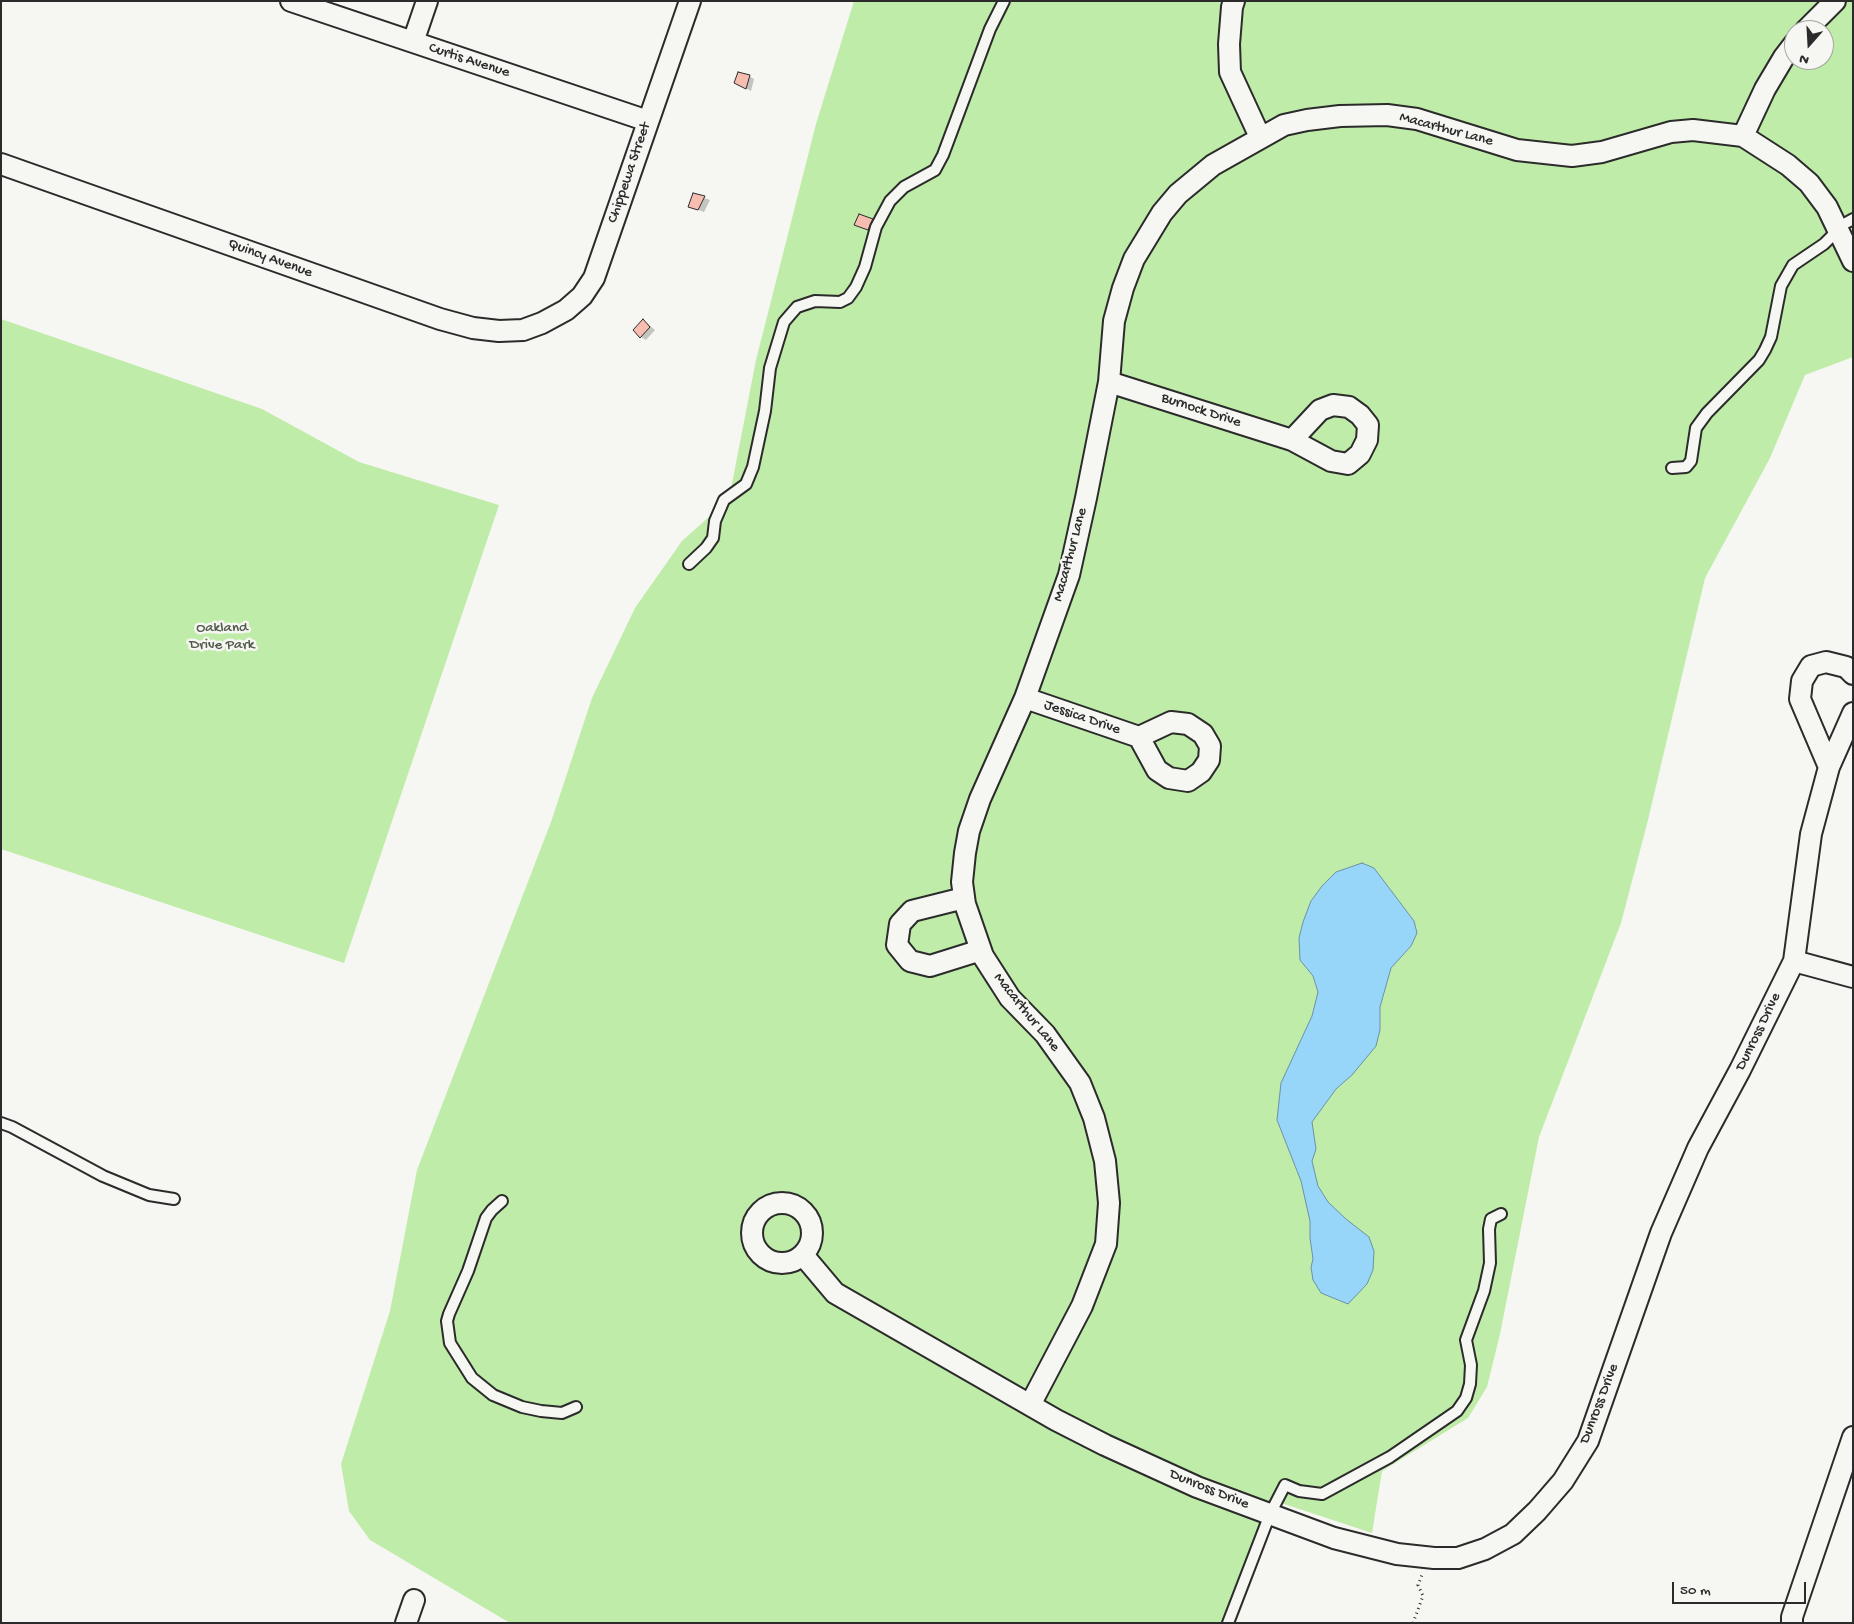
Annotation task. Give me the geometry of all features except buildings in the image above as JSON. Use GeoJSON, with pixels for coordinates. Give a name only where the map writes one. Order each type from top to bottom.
{"type":"FeatureCollection","features":[{"type":"Feature","properties":{"kind":"street","name":"Curtis Avenue"},"geometry":{"type":"LineString","coordinates":[[291,1],[648,120]]}},
{"type":"Feature","properties":{"kind":"street"},"geometry":{"type":"LineString","coordinates":[[413,42],[427,1]]}},
{"type":"Feature","properties":{"kind":"street","name":"Chippewa Street"},"geometry":{"type":"LineString","coordinates":[[542,323],[566,310],[582,296],[594,278],[690,1]]}},
{"type":"Feature","properties":{"kind":"street"},"geometry":{"type":"LineString","coordinates":[[1234,1],[1229,44],[1230,72],[1260,137]]}},
{"type":"Feature","properties":{"kind":"street"},"geometry":{"type":"LineString","coordinates":[[1816,20],[1834,1]]}},
{"type":"Feature","properties":{"kind":"street"},"geometry":{"type":"LineString","coordinates":[[1784,57],[1765,90],[1743,136],[1788,165],[1809,183],[1827,207],[1845,224],[1853,261]]}},
{"type":"Feature","properties":{"kind":"street","name":"Macarthur Lane"},"geometry":{"type":"LineString","coordinates":[[1030,1405],[1082,1306],[1106,1244],[1109,1203],[1105,1161],[1094,1118],[1080,1084],[1044,1034],[1010,998],[994,975],[981,950],[974,935],[964,898],[962,882],[969,830],[980,799],[1025,698],[1069,575],[1109,382],[1114,321],[1123,288],[1134,259],[1162,213],[1178,194],[1213,165],[1284,125],[1307,120],[1340,116],[1387,115],[1418,119],[1517,150],[1572,156],[1602,152],[1671,132],[1693,130],[1743,136]]}},
{"type":"Feature","properties":{"kind":"street","name":"Quincy Avenue"},"geometry":{"type":"LineString","coordinates":[[1,164],[440,319],[473,328],[499,331],[523,330],[542,323]]}},
{"type":"Feature","properties":{"kind":"street","name":"Burnock Drive"},"geometry":{"type":"LineString","coordinates":[[1109,382],[1292,440]]}},
{"type":"Feature","properties":{"kind":"street"},"geometry":{"type":"LineString","coordinates":[[1829,767],[1800,699],[1802,681],[1811,666],[1826,662],[1846,667],[1853,674]]}},
{"type":"Feature","properties":{"kind":"street","name":"Jessica Drive"},"geometry":{"type":"LineString","coordinates":[[1025,698],[1139,738]]}},
{"type":"Feature","properties":{"kind":"street","name":"Dunross Drive"},"geometry":{"type":"LineString","coordinates":[[803,1255],[835,1293],[1030,1405],[1105,1445],[1197,1487],[1334,1538],[1397,1554],[1458,1558],[1485,1550],[1513,1534],[1537,1511],[1563,1481],[1588,1441],[1661,1233],[1698,1148],[1740,1070],[1794,960],[1811,834],[1829,767],[1853,713]]}},
{"type":"Feature","properties":{"kind":"street"},"geometry":{"type":"LineString","coordinates":[[964,898],[912,911],[900,924],[897,945],[910,961],[930,966],[981,950]]}},
{"type":"Feature","properties":{"kind":"street"},"geometry":{"type":"LineString","coordinates":[[1794,960],[1853,977]]}},
{"type":"Feature","properties":{"kind":"street"},"geometry":{"type":"LineString","coordinates":[[1792,1623],[1792,1617],[1853,1437]]}},
{"type":"Feature","properties":{"kind":"street"},"geometry":{"type":"LineString","coordinates":[[406,1623],[414,1600]]}},
{"type":"Feature","properties":{"kind":"lane"},"geometry":{"type":"LineString","coordinates":[[689,564],[713,538],[719,509],[724,500],[746,484],[753,467],[765,411],[770,368],[784,322],[797,307],[815,301],[840,302],[848,298],[856,287],[865,266],[876,227],[890,201],[904,186],[934,170],[943,155],[990,29],[1004,1]]}},
{"type":"Feature","properties":{"kind":"lane"},"geometry":{"type":"LineString","coordinates":[[1672,468],[1686,467],[1691,461],[1696,428],[1707,413],[1759,360],[1765,350],[1771,337],[1778,297],[1784,278],[1799,260],[1824,244],[1845,224]]}},
{"type":"Feature","properties":{"kind":"lane"},"geometry":{"type":"LineString","coordinates":[[1,1124],[12,1127],[103,1176],[148,1195],[174,1199]]}},
{"type":"Feature","properties":{"kind":"lane"},"geometry":{"type":"LineString","coordinates":[[502,1201],[486,1218],[468,1271],[449,1314],[447,1321],[450,1343],[472,1378],[492,1395],[522,1407],[541,1411],[562,1413],[576,1407]]}},
{"type":"Feature","properties":{"kind":"lane"},"geometry":{"type":"LineString","coordinates":[[1228,1623],[1270,1514],[1285,1485],[1299,1491],[1322,1494],[1390,1457],[1457,1411],[1466,1398],[1470,1384],[1471,1365],[1466,1340],[1484,1292],[1490,1263],[1489,1229],[1492,1219],[1501,1214]]}},
{"type":"Feature","properties":{"kind":"path"},"geometry":{"type":"LineString","coordinates":[[1413,1623],[1423,1596],[1418,1585],[1427,1557]]}},
{"type":"Feature","properties":{"kind":"green space"},"geometry":{"type":"Polygon","coordinates":[[[854,1],[1853,1],[1853,357],[1805,375],[1770,458],[1705,578],[1648,820],[1621,923],[1539,1137],[1500,1334],[1487,1387],[1468,1418],[1382,1471],[1372,1533],[1281,1503],[1236,1623],[510,1623],[370,1540],[349,1511],[341,1464],[390,1311],[417,1170],[551,822],[592,698],[635,608],[682,541],[729,499],[756,360],[816,124],[854,1]]]}},
{"type":"Feature","properties":{"kind":"green space","name":"Oakland Drive Park"},"geometry":{"type":"Polygon","coordinates":[[[1,319],[262,409],[359,462],[499,505],[344,963],[1,849],[1,319]]]}},
{"type":"Feature","properties":{"kind":"water"},"geometry":{"type":"Polygon","coordinates":[[[1362,863],[1374,868],[1414,921],[1417,933],[1411,946],[1391,968],[1380,1007],[1380,1030],[1376,1046],[1352,1075],[1336,1089],[1312,1122],[1316,1149],[1312,1161],[1318,1186],[1328,1202],[1369,1237],[1374,1251],[1373,1270],[1367,1284],[1348,1304],[1321,1293],[1313,1280],[1310,1221],[1301,1181],[1277,1120],[1281,1083],[1312,1016],[1318,992],[1313,976],[1300,960],[1299,938],[1303,922],[1311,901],[1336,872],[1362,863]]]}}]}
